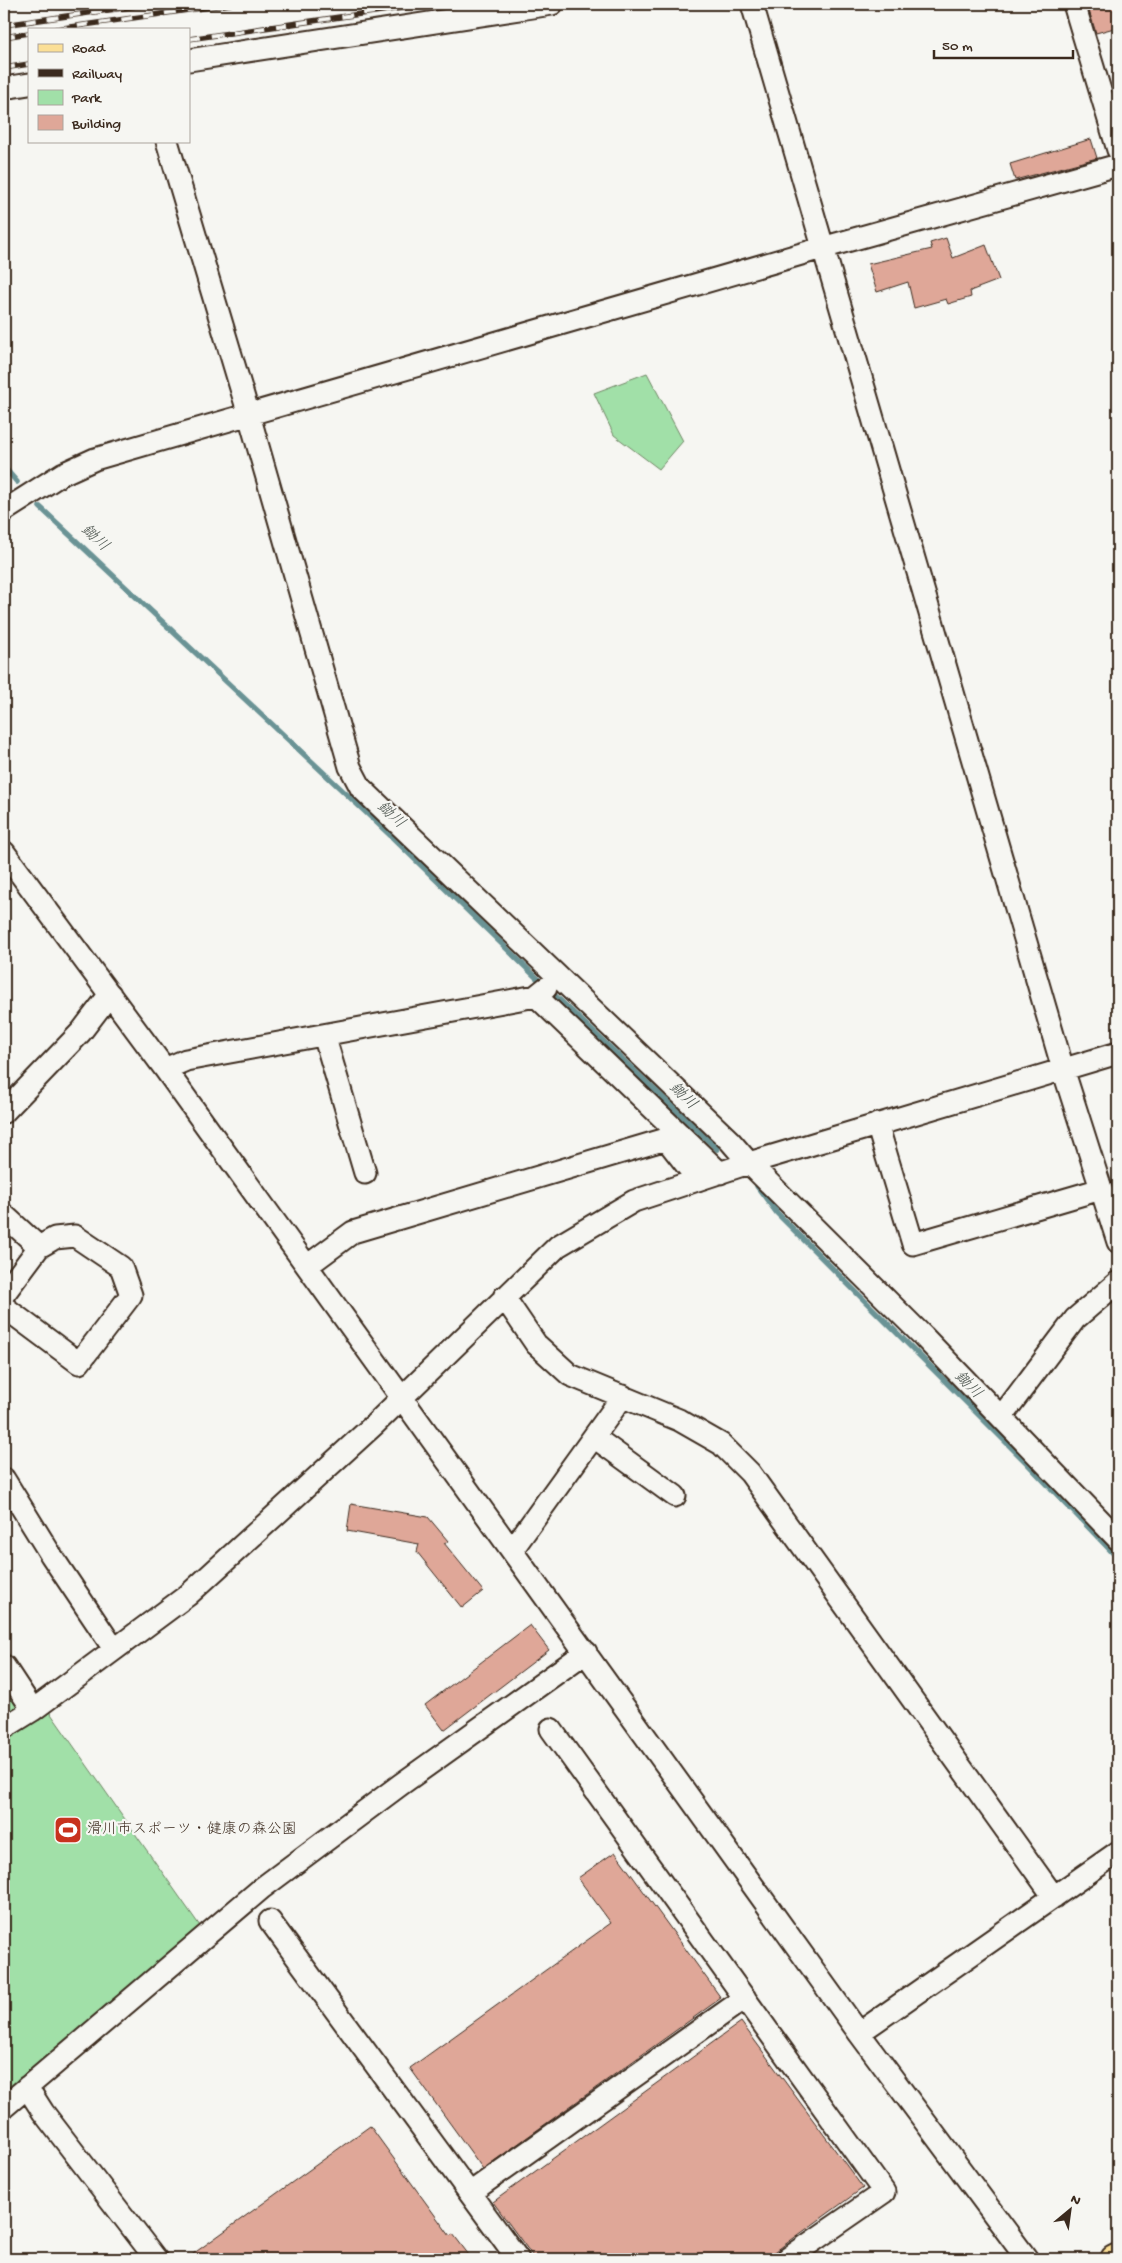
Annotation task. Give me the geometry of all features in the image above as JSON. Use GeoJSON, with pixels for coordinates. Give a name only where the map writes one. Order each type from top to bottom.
{"type":"FeatureCollection","features":[{"type":"Feature","properties":{"kind":"main road"},"geometry":{"type":"LineString","coordinates":[[1114,2259],[1118,2257]]}},
{"type":"Feature","properties":{"kind":"street"},"geometry":{"type":"LineString","coordinates":[[190,60],[552,4]]}},
{"type":"Feature","properties":{"kind":"street"},"geometry":{"type":"LineString","coordinates":[[752,4],[1062,1069],[1118,1242]]}},
{"type":"Feature","properties":{"kind":"street"},"geometry":{"type":"LineString","coordinates":[[1074,4],[1118,150]]}},
{"type":"Feature","properties":{"kind":"street"},"geometry":{"type":"LineString","coordinates":[[4,88],[28,84]]}},
{"type":"Feature","properties":{"kind":"street"},"geometry":{"type":"LineString","coordinates":[[167,142],[249,415],[350,767],[361,788],[720,1173]]}},
{"type":"Feature","properties":{"kind":"street"},"geometry":{"type":"LineString","coordinates":[[4,511],[62,474],[95,459],[822,248],[1118,165]]}},
{"type":"Feature","properties":{"kind":"street"},"geometry":{"type":"LineString","coordinates":[[4,852],[165,1069],[859,2033],[1027,2259]]}},
{"type":"Feature","properties":{"kind":"street"},"geometry":{"type":"LineString","coordinates":[[165,1069],[186,1060],[324,1035],[548,987]]}},
{"type":"Feature","properties":{"kind":"street"},"geometry":{"type":"LineString","coordinates":[[548,987],[730,1141],[748,1163],[1002,1416],[1118,1539]]}},
{"type":"Feature","properties":{"kind":"street"},"geometry":{"type":"LineString","coordinates":[[4,1112],[81,1032],[110,994]]}},
{"type":"Feature","properties":{"kind":"street"},"geometry":{"type":"LineString","coordinates":[[324,1035],[365,1173]]}},
{"type":"Feature","properties":{"kind":"street"},"geometry":{"type":"LineString","coordinates":[[4,1728],[33,1710],[188,1595],[402,1398],[558,1246],[634,1201],[748,1163],[1118,1052]]}},
{"type":"Feature","properties":{"kind":"street"},"geometry":{"type":"LineString","coordinates":[[877,1124],[913,1244],[1101,1189]]}},
{"type":"Feature","properties":{"kind":"street"},"geometry":{"type":"LineString","coordinates":[[307,1266],[353,1232],[666,1139],[698,1180]]}},
{"type":"Feature","properties":{"kind":"street"},"geometry":{"type":"LineString","coordinates":[[4,1215],[39,1247]]}},
{"type":"Feature","properties":{"kind":"street"},"geometry":{"type":"LineString","coordinates":[[4,1294],[39,1247],[54,1238],[76,1236],[121,1267],[131,1295],[79,1363],[4,1307]]}},
{"type":"Feature","properties":{"kind":"street"},"geometry":{"type":"LineString","coordinates":[[1002,1416],[1075,1319],[1118,1282]]}},
{"type":"Feature","properties":{"kind":"street"},"geometry":{"type":"LineString","coordinates":[[504,1297],[536,1344],[570,1375],[679,1420],[721,1444],[750,1473],[1054,1897]]}},
{"type":"Feature","properties":{"kind":"street"},"geometry":{"type":"LineString","coordinates":[[512,1550],[623,1396]]}},
{"type":"Feature","properties":{"kind":"street"},"geometry":{"type":"LineString","coordinates":[[594,1437],[675,1496]]}},
{"type":"Feature","properties":{"kind":"street"},"geometry":{"type":"LineString","coordinates":[[4,1479],[51,1555],[114,1649]]}},
{"type":"Feature","properties":{"kind":"street"},"geometry":{"type":"LineString","coordinates":[[4,2107],[262,1888],[400,1785],[586,1652]]}},
{"type":"Feature","properties":{"kind":"street"},"geometry":{"type":"LineString","coordinates":[[4,1666],[33,1710]]}},
{"type":"Feature","properties":{"kind":"street"},"geometry":{"type":"LineString","coordinates":[[551,1729],[884,2192],[787,2259]]}},
{"type":"Feature","properties":{"kind":"street"},"geometry":{"type":"LineString","coordinates":[[859,2033],[1118,1852]]}},
{"type":"Feature","properties":{"kind":"street"},"geometry":{"type":"LineString","coordinates":[[270,1921],[518,2259]]}},
{"type":"Feature","properties":{"kind":"street"},"geometry":{"type":"LineString","coordinates":[[470,2193],[745,1998]]}},
{"type":"Feature","properties":{"kind":"street"},"geometry":{"type":"LineString","coordinates":[[26,2088],[156,2259]]}},
{"type":"Feature","properties":{"kind":"green space"},"geometry":{"type":"Polygon","coordinates":[[[647,373],[683,441],[659,469],[614,435],[594,393],[647,373]]]}},
{"type":"Feature","properties":{"kind":"green space","name":"滑川市スポーツ・健康の森公園"},"geometry":{"type":"Polygon","coordinates":[[[4,1647],[207,1936],[4,2099],[4,1647]]]}},
{"type":"Feature","properties":{"kind":"building"},"geometry":{"type":"Polygon","coordinates":[[[1087,4],[1118,4],[1118,27],[1096,33],[1087,4]]]}},
{"type":"Feature","properties":{"kind":"building"},"geometry":{"type":"Polygon","coordinates":[[[1091,139],[1097,158],[1015,180],[1010,164],[1091,139]]]}},
{"type":"Feature","properties":{"kind":"building"},"geometry":{"type":"Polygon","coordinates":[[[946,238],[953,258],[986,245],[999,280],[970,291],[971,297],[948,304],[946,299],[914,308],[908,282],[877,292],[868,264],[932,249],[930,243],[946,238]]]}},
{"type":"Feature","properties":{"kind":"building"},"geometry":{"type":"Polygon","coordinates":[[[351,1504],[428,1517],[448,1541],[444,1543],[483,1591],[462,1608],[417,1552],[419,1544],[347,1531],[351,1504]]]}},
{"type":"Feature","properties":{"kind":"building"},"geometry":{"type":"Polygon","coordinates":[[[530,1625],[549,1650],[444,1730],[425,1705],[530,1625]]]}},
{"type":"Feature","properties":{"kind":"building"},"geometry":{"type":"Polygon","coordinates":[[[615,1852],[721,1998],[483,2169],[410,2068],[611,1923],[578,1878],[615,1852]]]}},
{"type":"Feature","properties":{"kind":"building"},"geometry":{"type":"Polygon","coordinates":[[[741,2022],[863,2188],[765,2259],[535,2259],[493,2202],[741,2022]]]}},
{"type":"Feature","properties":{"kind":"building"},"geometry":{"type":"Polygon","coordinates":[[[370,2126],[450,2236],[453,2234],[472,2259],[186,2259],[370,2126]]]}},
{"type":"Feature","properties":{"kind":"waterway","name":"鋤川"},"geometry":{"type":"LineString","coordinates":[[4,467],[17,482]]}},
{"type":"Feature","properties":{"kind":"waterway","name":"鋤川"},"geometry":{"type":"LineString","coordinates":[[40,507],[389,834],[543,984]]}},
{"type":"Feature","properties":{"kind":"waterway","name":"鋤川"},"geometry":{"type":"LineString","coordinates":[[550,991],[717,1149]]}},
{"type":"Feature","properties":{"kind":"waterway","name":"鋤川"},"geometry":{"type":"LineString","coordinates":[[757,1186],[777,1213],[1026,1462],[1118,1558]]}},
{"type":"Feature","properties":{"kind":"railway"},"geometry":{"type":"LineString","coordinates":[[4,25],[151,4]]}},
{"type":"Feature","properties":{"kind":"railway"},"geometry":{"type":"LineString","coordinates":[[63,28],[230,4]]}},
{"type":"Feature","properties":{"kind":"railway"},"geometry":{"type":"LineString","coordinates":[[190,39],[429,4]]}},
{"type":"Feature","properties":{"kind":"railway"},"geometry":{"type":"LineString","coordinates":[[4,37],[28,33]]}},
{"type":"Feature","properties":{"kind":"railway"},"geometry":{"type":"LineString","coordinates":[[4,68],[28,64]]}},
{"type":"Feature","properties":{"kind":"place","name":"滑川市スポーツ・健康の森公園"},"geometry":{"type":"Point","coordinates":[68,1830]}}]}
